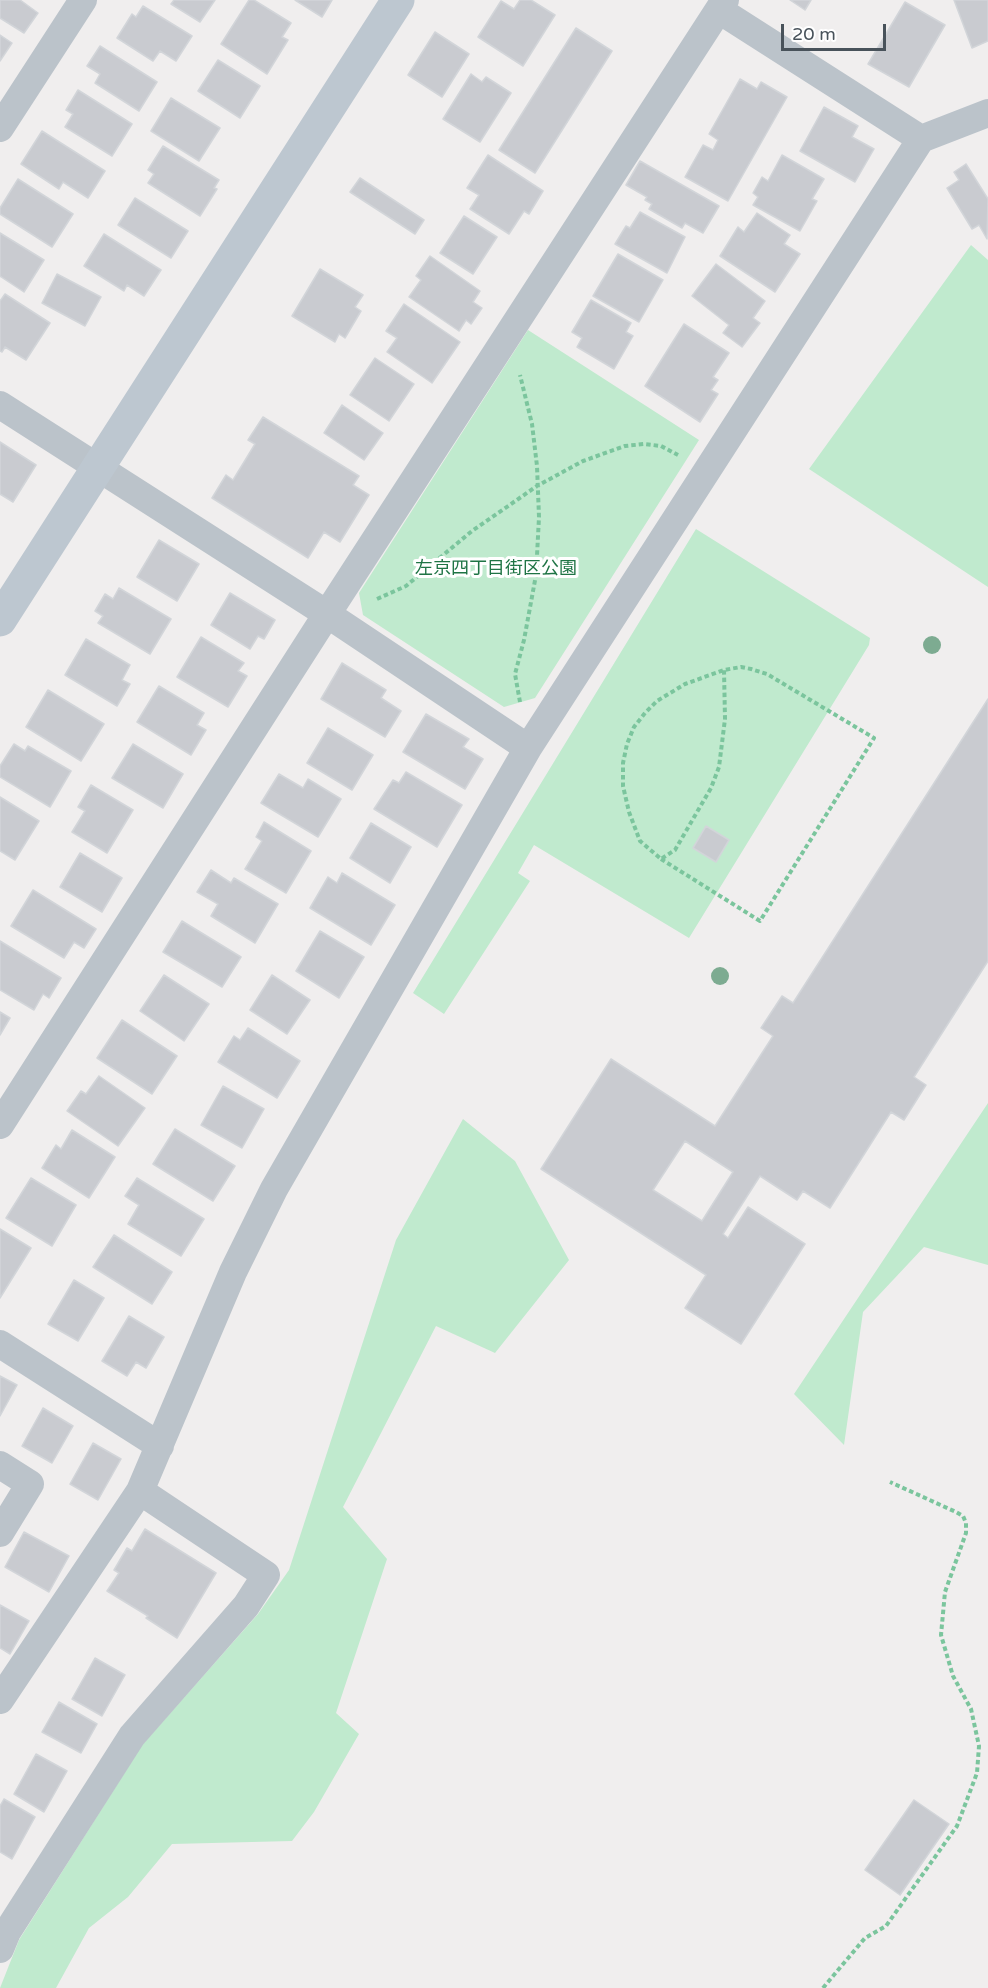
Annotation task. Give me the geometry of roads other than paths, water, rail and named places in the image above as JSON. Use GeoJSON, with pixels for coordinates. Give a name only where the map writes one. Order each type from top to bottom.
{"type":"FeatureCollection","features":[{"type":"Feature","properties":{"kind":"street"},"geometry":{"type":"LineString","coordinates":[[0,128],[83,0]]}},
{"type":"Feature","properties":{"kind":"street"},"geometry":{"type":"LineString","coordinates":[[0,620],[398,0]]}},
{"type":"Feature","properties":{"kind":"street"},"geometry":{"type":"LineString","coordinates":[[0,1125],[327,614],[722,5],[921,139]]}},
{"type":"Feature","properties":{"kind":"street"},"geometry":{"type":"LineString","coordinates":[[0,1700],[140,1491],[232,1272],[274,1189],[528,748],[921,139],[988,113]]}},
{"type":"Feature","properties":{"kind":"street"},"geometry":{"type":"LineString","coordinates":[[0,405],[327,614],[528,748]]}},
{"type":"Feature","properties":{"kind":"street"},"geometry":{"type":"LineString","coordinates":[[0,1344],[160,1446]]}},
{"type":"Feature","properties":{"kind":"street"},"geometry":{"type":"LineString","coordinates":[[0,1464],[30,1484],[0,1533]]}},
{"type":"Feature","properties":{"kind":"street"},"geometry":{"type":"LineString","coordinates":[[0,1949],[7,1932],[132,1736],[246,1606],[266,1575],[140,1491]]}},
{"type":"Feature","properties":{"kind":"park label","name":"左京四丁目街区公園"},"geometry":{"type":"Point","coordinates":[496,569]}}]}
